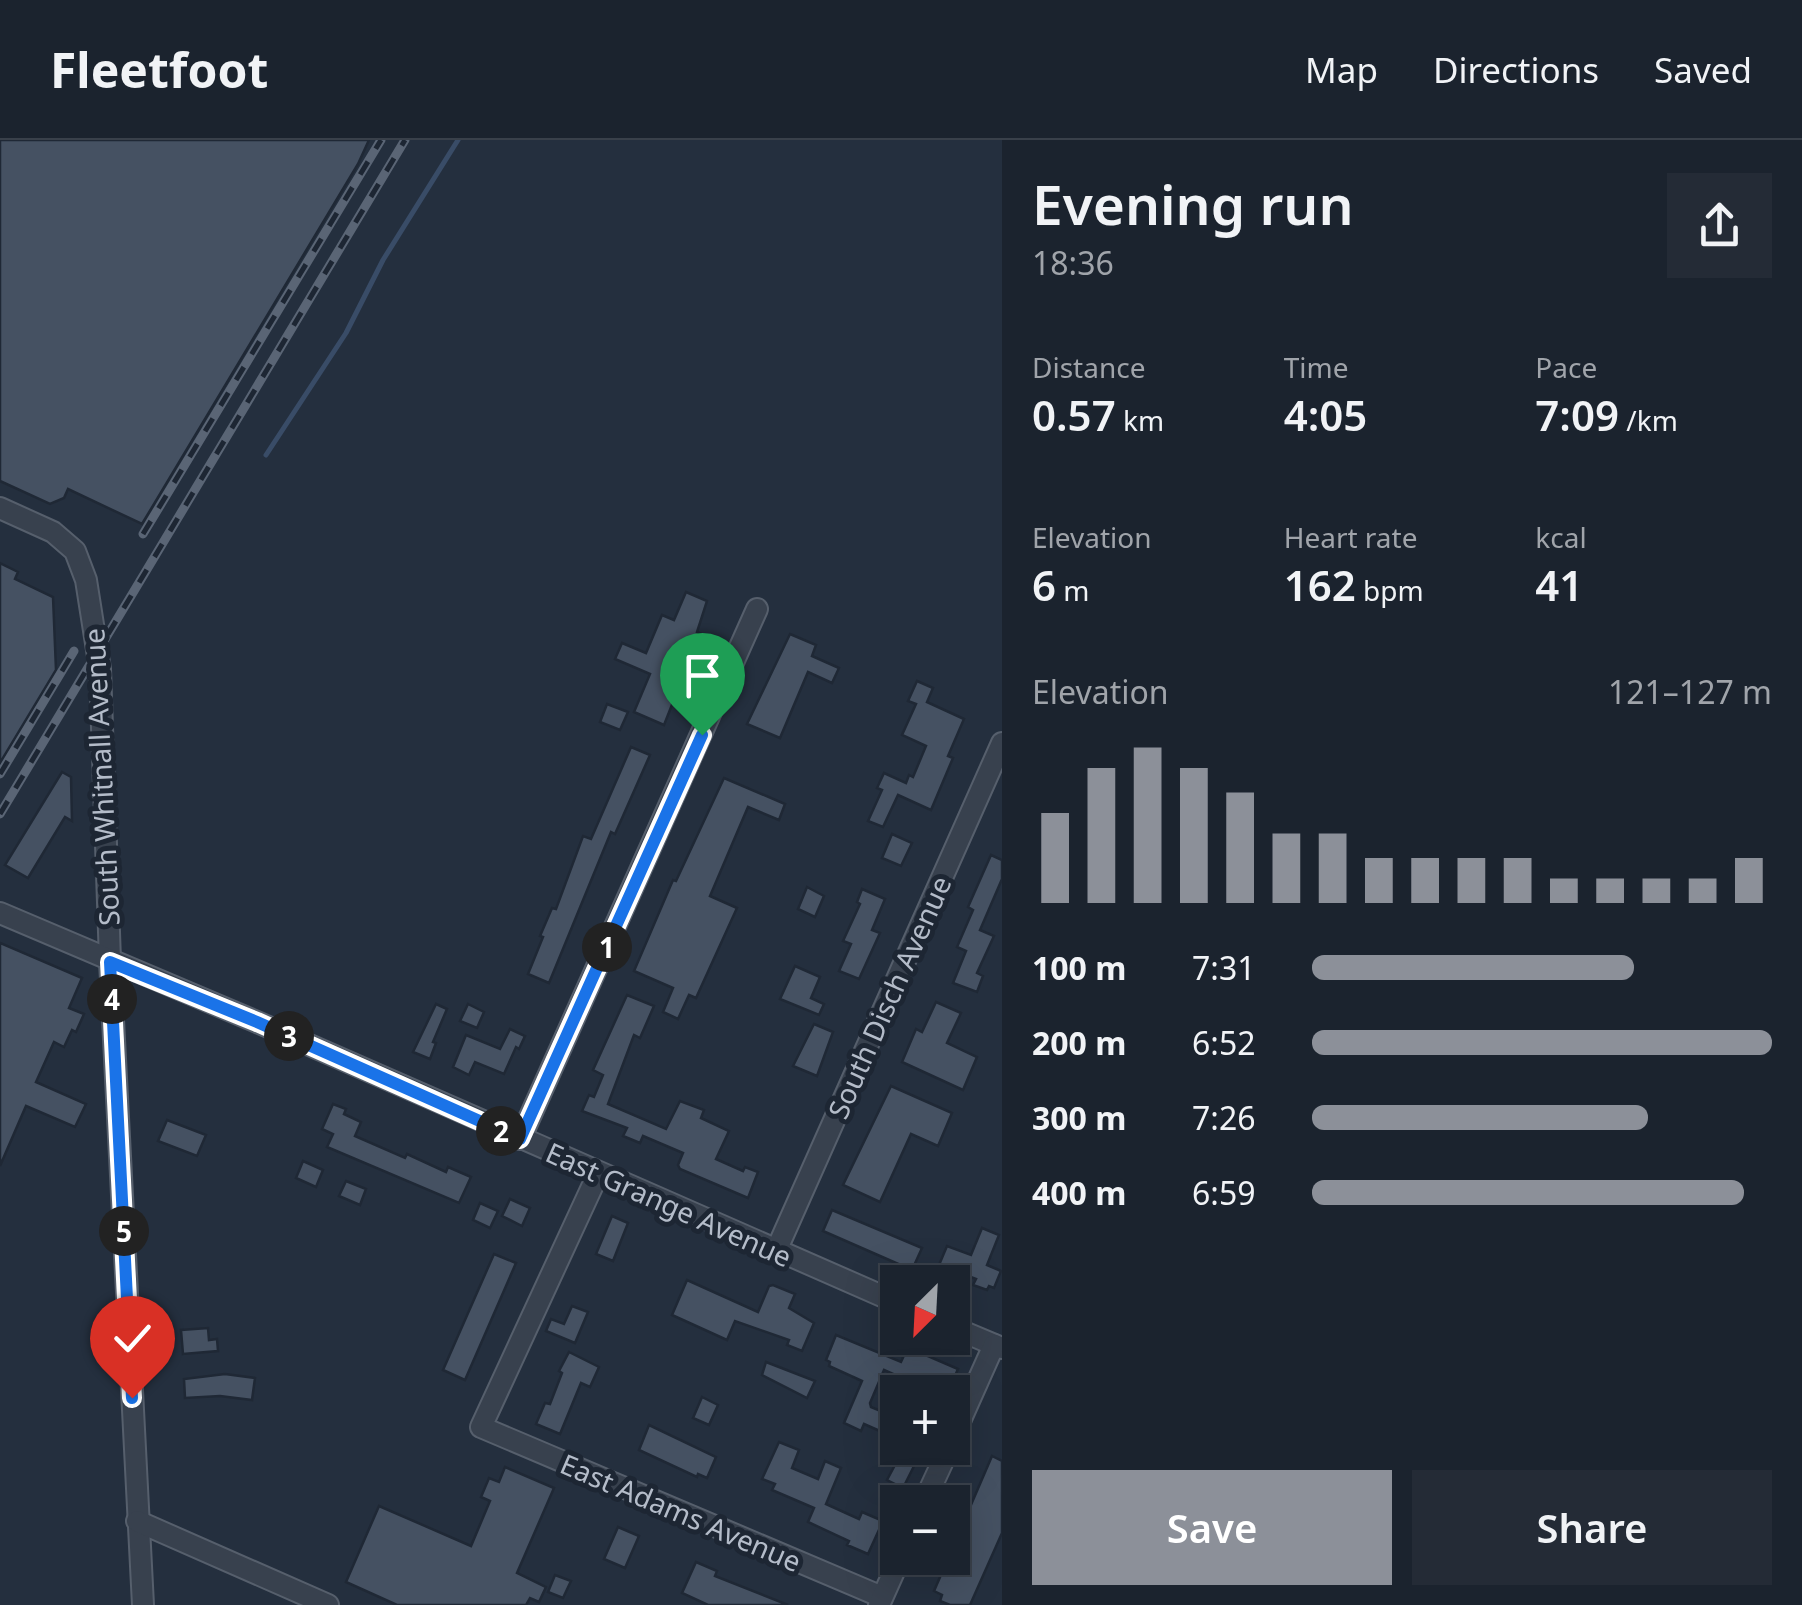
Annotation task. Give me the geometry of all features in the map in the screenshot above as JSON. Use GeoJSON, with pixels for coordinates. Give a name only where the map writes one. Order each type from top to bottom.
{"type":"FeatureCollection","features":[{"type":"Feature","properties":{"kind":"street","name":"South Whitnall Avenue"},"geometry":{"type":"LineString","coordinates":[[0,508],[54,532],[75,551],[86,580],[100,669],[110,962],[143,1605]]}},
{"type":"Feature","properties":{"kind":"street"},"geometry":{"type":"LineString","coordinates":[[520,1139],[758,610]]}},
{"type":"Feature","properties":{"kind":"street","name":"South Disch Avenue"},"geometry":{"type":"LineString","coordinates":[[776,1251],[1002,743]]}},
{"type":"Feature","properties":{"kind":"street","name":"East Grange Avenue"},"geometry":{"type":"LineString","coordinates":[[0,913],[880,1295]]}},
{"type":"Feature","properties":{"kind":"street","name":"East Adams Avenue"},"geometry":{"type":"LineString","coordinates":[[598,1174],[481,1427],[880,1601]]}},
{"type":"Feature","properties":{"kind":"street"},"geometry":{"type":"LineString","coordinates":[[970,1335],[998,1347],[970,1403]]}},
{"type":"Feature","properties":{"kind":"street"},"geometry":{"type":"LineString","coordinates":[[137,1521],[328,1605]]}},
{"type":"Feature","properties":{"kind":"street"},"geometry":{"type":"LineString","coordinates":[[880,1601],[892,1575]]}},
{"type":"Feature","properties":{"kind":"building"},"geometry":{"type":"Polygon","coordinates":[[[0,140],[369,140],[142,524],[68,489],[64,498],[50,504],[0,481],[0,140]]]}},
{"type":"Feature","properties":{"kind":"building"},"geometry":{"type":"Polygon","coordinates":[[[0,563],[18,572],[15,579],[53,597],[56,670],[0,763],[0,563]]]}},
{"type":"Feature","properties":{"kind":"building"},"geometry":{"type":"Polygon","coordinates":[[[686,592],[707,601],[697,632],[704,635],[695,655],[692,654],[664,725],[634,712],[650,674],[615,659],[622,643],[646,653],[662,615],[674,620],[686,592]]]}},
{"type":"Feature","properties":{"kind":"building"},"geometry":{"type":"Polygon","coordinates":[[[790,634],[816,645],[812,656],[839,668],[832,683],[808,672],[780,738],[747,724],[790,634]]]}},
{"type":"Feature","properties":{"kind":"building"},"geometry":{"type":"Polygon","coordinates":[[[917,681],[933,688],[927,702],[964,719],[931,810],[898,795],[883,827],[868,821],[882,790],[877,788],[884,773],[906,783],[909,775],[913,777],[926,746],[902,735],[916,704],[908,701],[917,681]]]}},
{"type":"Feature","properties":{"kind":"building"},"geometry":{"type":"Polygon","coordinates":[[[607,704],[628,712],[620,730],[600,722],[607,704]]]}},
{"type":"Feature","properties":{"kind":"building"},"geometry":{"type":"Polygon","coordinates":[[[631,747],[650,755],[615,834],[611,832],[549,983],[528,974],[543,937],[540,936],[552,908],[556,909],[583,836],[591,839],[631,747]]]}},
{"type":"Feature","properties":{"kind":"building"},"geometry":{"type":"Polygon","coordinates":[[[62,772],[71,777],[72,821],[65,817],[28,878],[5,865],[62,772]]]}},
{"type":"Feature","properties":{"kind":"building"},"geometry":{"type":"Polygon","coordinates":[[[724,778],[785,804],[779,820],[748,807],[710,896],[737,908],[696,998],[689,995],[678,1019],[663,1012],[673,988],[634,971],[673,880],[676,881],[724,778]]]}},
{"type":"Feature","properties":{"kind":"building"},"geometry":{"type":"Polygon","coordinates":[[[892,834],[912,843],[901,866],[882,858],[892,834]]]}},
{"type":"Feature","properties":{"kind":"building"},"geometry":{"type":"Polygon","coordinates":[[[991,855],[1002,860],[1002,879],[980,930],[994,936],[977,973],[983,976],[977,992],[953,983],[966,951],[957,947],[973,910],[968,907],[991,855]]]}},
{"type":"Feature","properties":{"kind":"building"},"geometry":{"type":"Polygon","coordinates":[[[807,887],[824,896],[815,917],[798,909],[807,887]]]}},
{"type":"Feature","properties":{"kind":"building"},"geometry":{"type":"Polygon","coordinates":[[[862,889],[885,899],[872,930],[880,933],[859,979],[839,971],[851,944],[843,941],[860,904],[857,902],[862,889]]]}},
{"type":"Feature","properties":{"kind":"building"},"geometry":{"type":"Polygon","coordinates":[[[0,943],[82,978],[69,1008],[84,1014],[64,1047],[54,1042],[36,1082],[86,1104],[75,1127],[26,1106],[0,1166],[0,943]]]}},
{"type":"Feature","properties":{"kind":"building"},"geometry":{"type":"Polygon","coordinates":[[[795,966],[820,977],[811,998],[824,1004],[819,1015],[780,999],[795,966]]]}},
{"type":"Feature","properties":{"kind":"building"},"geometry":{"type":"Polygon","coordinates":[[[627,995],[654,1006],[640,1038],[634,1035],[608,1104],[666,1129],[680,1101],[704,1110],[701,1118],[729,1131],[716,1159],[743,1171],[745,1167],[758,1172],[748,1198],[680,1169],[683,1153],[643,1136],[640,1143],[623,1136],[627,1128],[582,1111],[589,1095],[594,1097],[603,1075],[593,1070],[627,995]]]}},
{"type":"Feature","properties":{"kind":"building"},"geometry":{"type":"Polygon","coordinates":[[[936,1002],[961,1013],[947,1043],[977,1057],[963,1090],[902,1062],[916,1029],[922,1032],[936,1002]]]}},
{"type":"Feature","properties":{"kind":"building"},"geometry":{"type":"Polygon","coordinates":[[[436,1004],[447,1009],[430,1059],[413,1052],[436,1004]]]}},
{"type":"Feature","properties":{"kind":"building"},"geometry":{"type":"Polygon","coordinates":[[[468,1004],[484,1012],[477,1028],[460,1021],[468,1004]]]}},
{"type":"Feature","properties":{"kind":"building"},"geometry":{"type":"Polygon","coordinates":[[[814,1024],[833,1032],[817,1076],[793,1066],[814,1024]]]}},
{"type":"Feature","properties":{"kind":"building"},"geometry":{"type":"Polygon","coordinates":[[[510,1029],[525,1036],[504,1074],[475,1062],[469,1075],[453,1067],[466,1035],[500,1049],[510,1029]]]}},
{"type":"Feature","properties":{"kind":"building"},"geometry":{"type":"Polygon","coordinates":[[[891,1086],[952,1113],[938,1146],[911,1134],[880,1202],[843,1185],[891,1086]]]}},
{"type":"Feature","properties":{"kind":"building"},"geometry":{"type":"Polygon","coordinates":[[[333,1104],[361,1122],[355,1136],[405,1158],[407,1154],[446,1172],[448,1167],[471,1177],[459,1203],[327,1147],[333,1134],[322,1129],[333,1104]]]}},
{"type":"Feature","properties":{"kind":"building"},"geometry":{"type":"Polygon","coordinates":[[[167,1120],[206,1135],[197,1156],[158,1141],[167,1120]]]}},
{"type":"Feature","properties":{"kind":"building"},"geometry":{"type":"Polygon","coordinates":[[[303,1161],[323,1170],[316,1187],[296,1178],[303,1161]]]}},
{"type":"Feature","properties":{"kind":"building"},"geometry":{"type":"Polygon","coordinates":[[[346,1181],[366,1189],[360,1205],[339,1196],[346,1181]]]}},
{"type":"Feature","properties":{"kind":"building"},"geometry":{"type":"Polygon","coordinates":[[[510,1199],[530,1208],[522,1226],[502,1216],[510,1199]]]}},
{"type":"Feature","properties":{"kind":"building"},"geometry":{"type":"Polygon","coordinates":[[[480,1203],[498,1211],[490,1228],[473,1220],[480,1203]]]}},
{"type":"Feature","properties":{"kind":"building"},"geometry":{"type":"Polygon","coordinates":[[[832,1210],[922,1248],[914,1265],[901,1265],[823,1231],[832,1210]]]}},
{"type":"Feature","properties":{"kind":"building"},"geometry":{"type":"Polygon","coordinates":[[[612,1216],[628,1223],[613,1261],[596,1254],[612,1216]]]}},
{"type":"Feature","properties":{"kind":"building"},"geometry":{"type":"Polygon","coordinates":[[[982,1228],[999,1235],[987,1265],[1001,1271],[994,1288],[973,1285],[976,1279],[970,1277],[970,1265],[939,1265],[947,1246],[971,1255],[982,1228]]]}},
{"type":"Feature","properties":{"kind":"building"},"geometry":{"type":"Polygon","coordinates":[[[494,1254],[516,1263],[465,1380],[443,1370],[494,1254]]]}},
{"type":"Feature","properties":{"kind":"building"},"geometry":{"type":"Polygon","coordinates":[[[687,1280],[758,1312],[769,1286],[795,1294],[789,1308],[814,1323],[802,1351],[787,1345],[789,1340],[735,1321],[727,1340],[672,1315],[687,1280]]]}},
{"type":"Feature","properties":{"kind":"building"},"geometry":{"type":"Polygon","coordinates":[[[572,1306],[588,1312],[575,1343],[546,1331],[551,1319],[564,1324],[572,1306]]]}},
{"type":"Feature","properties":{"kind":"building"},"geometry":{"type":"Polygon","coordinates":[[[208,1328],[209,1340],[217,1339],[218,1351],[183,1354],[181,1330],[208,1328]]]}},
{"type":"Feature","properties":{"kind":"building"},"geometry":{"type":"Polygon","coordinates":[[[836,1335],[901,1362],[904,1355],[926,1355],[958,1369],[955,1375],[895,1375],[884,1370],[870,1403],[880,1411],[880,1431],[864,1424],[861,1431],[844,1423],[862,1381],[829,1366],[826,1360],[836,1335]]]}},
{"type":"Feature","properties":{"kind":"building"},"geometry":{"type":"Polygon","coordinates":[[[569,1352],[599,1367],[590,1387],[581,1383],[560,1434],[536,1424],[545,1403],[550,1404],[569,1352]]]}},
{"type":"Feature","properties":{"kind":"building"},"geometry":{"type":"Polygon","coordinates":[[[766,1362],[815,1381],[807,1398],[762,1375],[766,1362]]]}},
{"type":"Feature","properties":{"kind":"building"},"geometry":{"type":"Polygon","coordinates":[[[225,1374],[255,1378],[252,1400],[220,1396],[185,1398],[184,1379],[225,1374]]]}},
{"type":"Feature","properties":{"kind":"building"},"geometry":{"type":"Polygon","coordinates":[[[702,1397],[718,1405],[709,1425],[693,1418],[702,1397]]]}},
{"type":"Feature","properties":{"kind":"building"},"geometry":{"type":"Polygon","coordinates":[[[649,1425],[716,1457],[707,1478],[639,1450],[649,1425]]]}},
{"type":"Feature","properties":{"kind":"building"},"geometry":{"type":"Polygon","coordinates":[[[779,1442],[799,1450],[792,1468],[818,1479],[825,1461],[841,1468],[826,1504],[859,1519],[862,1512],[880,1520],[868,1554],[808,1522],[814,1508],[772,1490],[775,1484],[762,1479],[779,1442]]]}},
{"type":"Feature","properties":{"kind":"building"},"geometry":{"type":"Polygon","coordinates":[[[992,1456],[1002,1461],[1002,1533],[970,1605],[950,1605],[940,1601],[942,1595],[934,1591],[941,1575],[970,1575],[970,1507],[992,1456]]]}},
{"type":"Feature","properties":{"kind":"building"},"geometry":{"type":"Polygon","coordinates":[[[895,1465],[914,1465],[904,1485],[887,1480],[895,1465]]]}},
{"type":"Feature","properties":{"kind":"building"},"geometry":{"type":"Polygon","coordinates":[[[505,1467],[554,1488],[517,1573],[546,1587],[539,1602],[530,1598],[526,1605],[397,1605],[346,1582],[379,1506],[471,1546],[490,1501],[481,1497],[489,1478],[499,1482],[505,1467]]]}},
{"type":"Feature","properties":{"kind":"building"},"geometry":{"type":"Polygon","coordinates":[[[618,1527],[639,1536],[625,1568],[604,1559],[618,1527]]]}},
{"type":"Feature","properties":{"kind":"building"},"geometry":{"type":"Polygon","coordinates":[[[696,1562],[717,1571],[715,1576],[788,1605],[708,1605],[682,1593],[696,1562]]]}},
{"type":"Feature","properties":{"kind":"building"},"geometry":{"type":"Polygon","coordinates":[[[555,1575],[571,1581],[563,1598],[548,1592],[555,1575]]]}},
{"type":"Feature","properties":{"kind":"waterway"},"geometry":{"type":"LineString","coordinates":[[266,455],[346,333],[383,260],[458,140]]}},
{"type":"Feature","properties":{"kind":"railway"},"geometry":{"type":"LineString","coordinates":[[143,534],[381,140]]}},
{"type":"Feature","properties":{"kind":"railway"},"geometry":{"type":"LineString","coordinates":[[0,814],[405,140]]}},
{"type":"Feature","properties":{"kind":"railway"},"geometry":{"type":"LineString","coordinates":[[0,774],[74,651]]}},
{"type":"Feature","properties":{"kind":"route"},"geometry":{"type":"LineString","coordinates":[[132,1398],[110,962],[257,1022],[520,1139],[702,735]]}}]}
